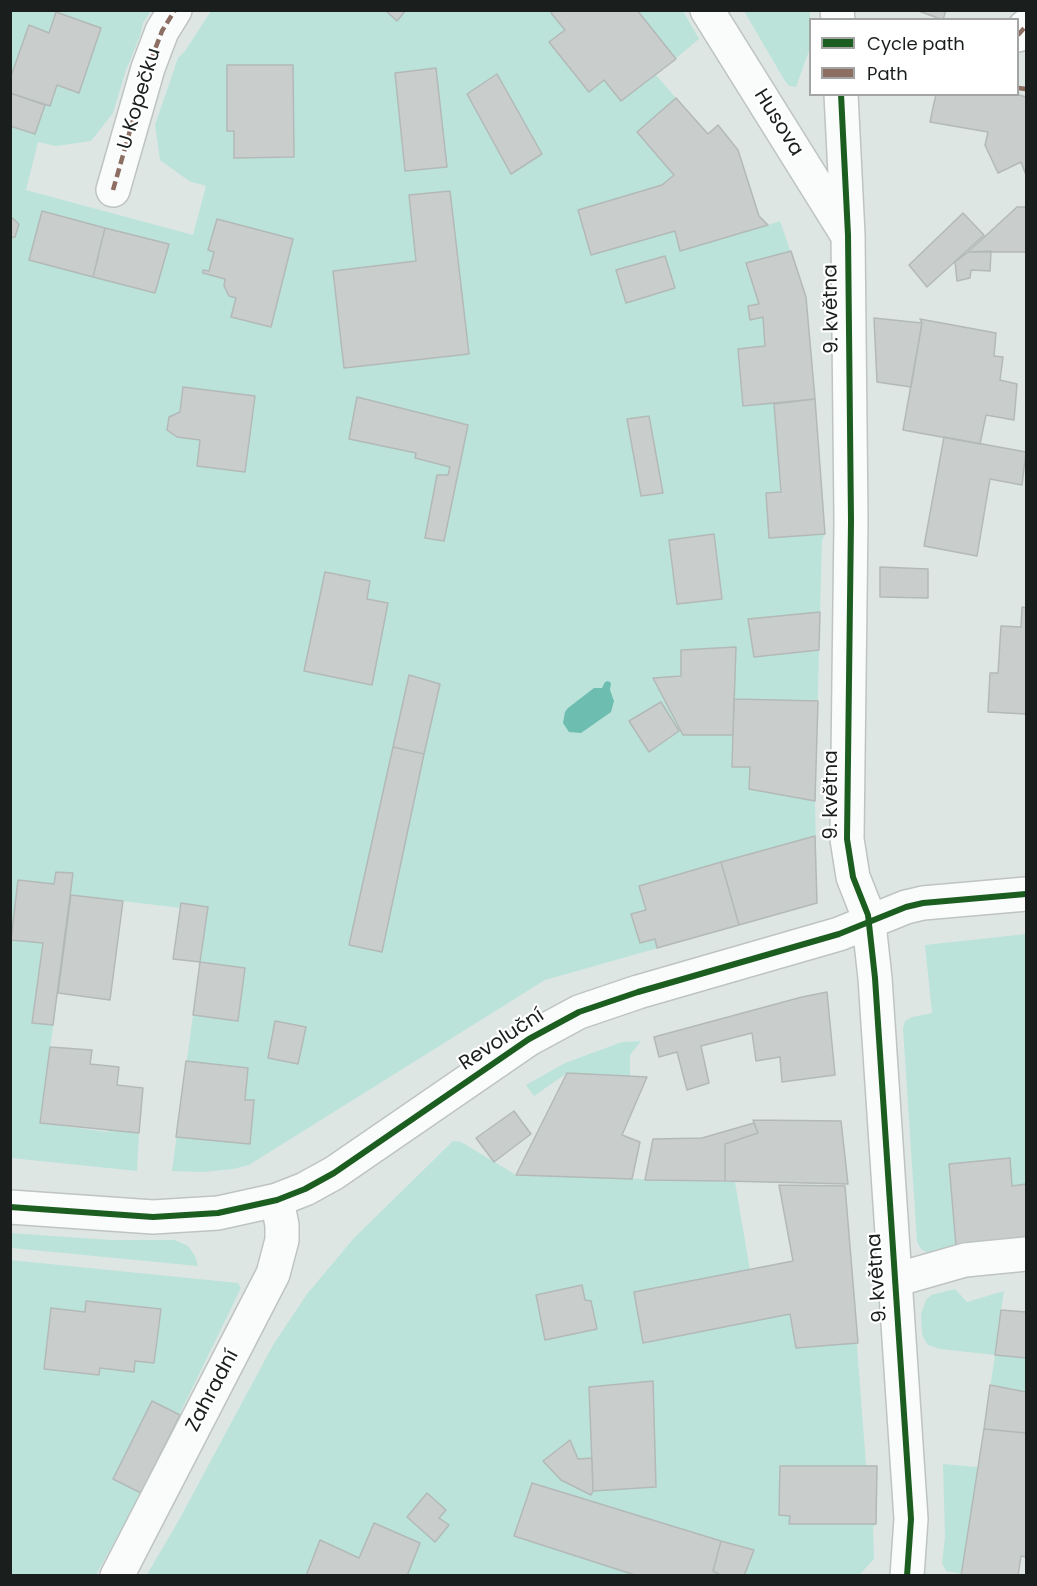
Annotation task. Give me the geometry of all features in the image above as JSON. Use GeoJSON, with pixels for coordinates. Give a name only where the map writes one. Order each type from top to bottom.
{"type":"FeatureCollection","features":[{"type":"Feature","properties":{"kind":"street","name":"U Kopečku"},"geometry":{"type":"LineString","coordinates":[[113,190],[148,68],[162,31],[175,10]]}},
{"type":"Feature","properties":{"kind":"street","name":"Husova"},"geometry":{"type":"LineString","coordinates":[[707,10],[848,235]]}},
{"type":"Feature","properties":{"kind":"street","name":"9. května"},"geometry":{"type":"LineString","coordinates":[[841,96],[848,235],[851,521],[847,839],[853,877],[865,906],[875,978],[911,1519],[905,1571]]}},
{"type":"Feature","properties":{"kind":"street","name":"Revoluční"},"geometry":{"type":"LineString","coordinates":[[10,1207],[153,1217],[218,1213],[277,1200],[334,1173],[506,1054],[559,1022],[605,1003],[819,940],[888,913],[923,903],[1026,894]]}},
{"type":"Feature","properties":{"kind":"street","name":"Zahradní"},"geometry":{"type":"LineString","coordinates":[[117,1575],[273,1274],[282,1240],[282,1225],[277,1200]]}},
{"type":"Feature","properties":{"kind":"street"},"geometry":{"type":"LineString","coordinates":[[895,1280],[965,1260],[1026,1254]]}},
{"type":"Feature","properties":{"kind":"shaded area"},"geometry":{"type":"Polygon","coordinates":[[[10,11],[151,11],[143,23],[113,113],[91,141],[56,146],[38,142],[26,190],[193,235],[206,186],[189,181],[160,160],[155,125],[178,58],[211,11],[683,11],[699,39],[656,75],[707,134],[718,125],[738,150],[759,216],[768,225],[780,221],[806,297],[825,534],[822,541],[815,801],[817,903],[545,980],[249,1165],[203,1172],[172,1171],[207,911],[71,895],[40,1123],[108,1132],[108,1130],[139,1133],[137,1171],[11,1158],[10,11]]]}},
{"type":"Feature","properties":{"kind":"shaded area"},"geometry":{"type":"Polygon","coordinates":[[[744,11],[810,11],[809,51],[796,87],[789,86],[744,11]]]}},
{"type":"Feature","properties":{"kind":"shaded area"},"geometry":{"type":"Polygon","coordinates":[[[608,681],[611,683],[610,690],[614,701],[611,712],[581,733],[569,732],[563,723],[568,708],[594,688],[602,688],[608,681]]]}},
{"type":"Feature","properties":{"kind":"shaded area"},"geometry":{"type":"Polygon","coordinates":[[[1026,934],[1026,1239],[928,1253],[921,1249],[917,1242],[903,1028],[905,1021],[912,1017],[932,1013],[925,945],[1026,934]]]}},
{"type":"Feature","properties":{"kind":"shaded area"},"geometry":{"type":"Polygon","coordinates":[[[641,1041],[630,1055],[630,1076],[567,1073],[534,1096],[526,1085],[565,1063],[622,1042],[641,1041]]]}},
{"type":"Feature","properties":{"kind":"shaded area"},"geometry":{"type":"Polygon","coordinates":[[[453,1141],[461,1142],[516,1175],[735,1182],[750,1270],[793,1261],[779,1185],[845,1186],[866,1465],[877,1466],[876,1524],[873,1527],[874,1559],[859,1575],[146,1576],[179,1520],[273,1345],[307,1294],[354,1238],[453,1141]]]}},
{"type":"Feature","properties":{"kind":"shaded area"},"geometry":{"type":"Polygon","coordinates":[[[10,1233],[111,1240],[175,1240],[188,1246],[198,1266],[11,1248],[10,1233]]]}},
{"type":"Feature","properties":{"kind":"shaded area"},"geometry":{"type":"Polygon","coordinates":[[[10,1260],[238,1283],[241,1288],[141,1493],[96,1575],[11,1575],[10,1260]]]}},
{"type":"Feature","properties":{"kind":"shaded area"},"geometry":{"type":"Polygon","coordinates":[[[955,1289],[967,1302],[1004,1291],[1001,1310],[1026,1312],[1026,1433],[984,1429],[995,1355],[940,1349],[928,1345],[924,1339],[921,1314],[926,1300],[931,1295],[955,1289]]]}},
{"type":"Feature","properties":{"kind":"shaded area"},"geometry":{"type":"Polygon","coordinates":[[[943,1464],[978,1467],[962,1574],[946,1571],[942,1563],[945,1537],[943,1464]]]}},
{"type":"Feature","properties":{"kind":"building"},"geometry":{"type":"Polygon","coordinates":[[[385,10],[406,10],[397,21],[385,10]]]}},
{"type":"Feature","properties":{"kind":"building"},"geometry":{"type":"Polygon","coordinates":[[[554,10],[637,10],[676,59],[621,101],[604,80],[589,92],[549,42],[565,30],[551,13],[554,10]]]}},
{"type":"Feature","properties":{"kind":"building"},"geometry":{"type":"Polygon","coordinates":[[[916,10],[946,10],[944,18],[916,10]]]}},
{"type":"Feature","properties":{"kind":"building"},"geometry":{"type":"Polygon","coordinates":[[[56,12],[101,28],[79,93],[57,85],[50,106],[10,93],[10,79],[29,25],[49,33],[56,12]]]}},
{"type":"Feature","properties":{"kind":"building"},"geometry":{"type":"Polygon","coordinates":[[[227,65],[293,65],[294,157],[234,158],[234,131],[227,131],[227,65]]]}},
{"type":"Feature","properties":{"kind":"building"},"geometry":{"type":"Polygon","coordinates":[[[436,68],[447,167],[405,171],[395,73],[436,68]]]}},
{"type":"Feature","properties":{"kind":"building"},"geometry":{"type":"Polygon","coordinates":[[[497,74],[542,154],[511,174],[467,94],[497,74]]]}},
{"type":"Feature","properties":{"kind":"building"},"geometry":{"type":"Polygon","coordinates":[[[10,93],[45,105],[35,134],[10,126],[10,93]]]}},
{"type":"Feature","properties":{"kind":"building"},"geometry":{"type":"Polygon","coordinates":[[[1019,95],[1026,97],[1026,175],[1021,162],[998,173],[985,145],[988,132],[930,122],[936,96],[1019,95]]]}},
{"type":"Feature","properties":{"kind":"building"},"geometry":{"type":"Polygon","coordinates":[[[676,98],[708,134],[718,125],[738,150],[759,216],[768,225],[680,251],[675,231],[591,255],[578,210],[662,185],[674,175],[637,132],[676,98]]]}},
{"type":"Feature","properties":{"kind":"building"},"geometry":{"type":"Polygon","coordinates":[[[450,191],[469,354],[344,368],[333,271],[416,261],[409,195],[450,191]]]}},
{"type":"Feature","properties":{"kind":"building"},"geometry":{"type":"Polygon","coordinates":[[[1017,207],[1026,207],[1026,252],[968,252],[1017,207]]]}},
{"type":"Feature","properties":{"kind":"building"},"geometry":{"type":"Polygon","coordinates":[[[42,211],[105,228],[93,277],[29,260],[42,211]]]}},
{"type":"Feature","properties":{"kind":"building"},"geometry":{"type":"Polygon","coordinates":[[[963,213],[984,235],[927,287],[909,265],[963,213]]]}},
{"type":"Feature","properties":{"kind":"building"},"geometry":{"type":"Polygon","coordinates":[[[10,216],[19,224],[15,237],[10,238],[10,216]]]}},
{"type":"Feature","properties":{"kind":"building"},"geometry":{"type":"Polygon","coordinates":[[[217,219],[293,239],[271,327],[231,317],[236,298],[229,296],[224,286],[225,279],[203,273],[203,270],[209,271],[214,252],[208,250],[217,219]]]}},
{"type":"Feature","properties":{"kind":"building"},"geometry":{"type":"Polygon","coordinates":[[[105,228],[169,244],[155,293],[93,277],[105,228]]]}},
{"type":"Feature","properties":{"kind":"building"},"geometry":{"type":"Polygon","coordinates":[[[791,251],[806,297],[815,399],[743,406],[738,349],[765,346],[763,317],[750,320],[748,306],[759,304],[746,263],[791,251]]]}},
{"type":"Feature","properties":{"kind":"building"},"geometry":{"type":"Polygon","coordinates":[[[991,251],[990,271],[971,270],[970,278],[957,281],[955,262],[968,252],[991,251]]]}},
{"type":"Feature","properties":{"kind":"building"},"geometry":{"type":"Polygon","coordinates":[[[665,256],[675,288],[626,303],[616,270],[665,256]]]}},
{"type":"Feature","properties":{"kind":"building"},"geometry":{"type":"Polygon","coordinates":[[[874,318],[922,323],[911,387],[877,382],[874,318]]]}},
{"type":"Feature","properties":{"kind":"building"},"geometry":{"type":"Polygon","coordinates":[[[920,319],[996,333],[994,356],[1003,357],[1000,380],[1017,384],[1014,420],[986,415],[980,444],[903,430],[922,323],[920,319]]]}},
{"type":"Feature","properties":{"kind":"building"},"geometry":{"type":"Polygon","coordinates":[[[183,387],[255,396],[245,472],[197,466],[200,440],[177,437],[167,430],[169,417],[180,412],[183,387]]]}},
{"type":"Feature","properties":{"kind":"building"},"geometry":{"type":"Polygon","coordinates":[[[357,397],[468,425],[444,541],[425,538],[437,475],[448,475],[450,467],[415,458],[416,453],[349,439],[357,397]]]}},
{"type":"Feature","properties":{"kind":"building"},"geometry":{"type":"Polygon","coordinates":[[[815,399],[825,534],[769,538],[766,493],[781,492],[774,404],[815,399]]]}},
{"type":"Feature","properties":{"kind":"building"},"geometry":{"type":"Polygon","coordinates":[[[649,416],[663,493],[641,496],[627,419],[649,416]]]}},
{"type":"Feature","properties":{"kind":"building"},"geometry":{"type":"Polygon","coordinates":[[[944,437],[1026,452],[1022,485],[990,479],[977,556],[924,546],[944,437]]]}},
{"type":"Feature","properties":{"kind":"building"},"geometry":{"type":"Polygon","coordinates":[[[714,534],[722,599],[677,604],[669,540],[714,534]]]}},
{"type":"Feature","properties":{"kind":"building"},"geometry":{"type":"Polygon","coordinates":[[[880,567],[928,569],[928,598],[880,597],[880,567]]]}},
{"type":"Feature","properties":{"kind":"building"},"geometry":{"type":"Polygon","coordinates":[[[325,572],[370,581],[367,599],[388,603],[372,685],[304,671],[325,572]]]}},
{"type":"Feature","properties":{"kind":"building"},"geometry":{"type":"Polygon","coordinates":[[[1022,607],[1026,608],[1026,714],[988,712],[990,673],[998,673],[1001,626],[1021,627],[1022,607]]]}},
{"type":"Feature","properties":{"kind":"building"},"geometry":{"type":"Polygon","coordinates":[[[820,612],[819,650],[754,657],[748,619],[820,612]]]}},
{"type":"Feature","properties":{"kind":"building"},"geometry":{"type":"Polygon","coordinates":[[[736,647],[733,735],[683,735],[653,678],[681,676],[681,650],[736,647]]]}},
{"type":"Feature","properties":{"kind":"building"},"geometry":{"type":"Polygon","coordinates":[[[409,675],[440,684],[424,754],[393,747],[409,675]]]}},
{"type":"Feature","properties":{"kind":"building"},"geometry":{"type":"Polygon","coordinates":[[[734,699],[818,701],[815,801],[749,789],[750,767],[732,767],[734,699]]]}},
{"type":"Feature","properties":{"kind":"building"},"geometry":{"type":"Polygon","coordinates":[[[661,702],[679,731],[649,752],[629,721],[661,702]]]}},
{"type":"Feature","properties":{"kind":"building"},"geometry":{"type":"Polygon","coordinates":[[[393,747],[424,754],[382,952],[349,945],[393,747]]]}},
{"type":"Feature","properties":{"kind":"building"},"geometry":{"type":"Polygon","coordinates":[[[815,836],[817,903],[739,925],[721,862],[815,836]]]}},
{"type":"Feature","properties":{"kind":"building"},"geometry":{"type":"Polygon","coordinates":[[[721,862],[739,925],[657,948],[655,939],[640,943],[631,914],[646,910],[639,886],[721,862]]]}},
{"type":"Feature","properties":{"kind":"building"},"geometry":{"type":"Polygon","coordinates":[[[56,872],[73,873],[53,1025],[32,1023],[43,943],[11,940],[18,880],[54,884],[56,872]]]}},
{"type":"Feature","properties":{"kind":"building"},"geometry":{"type":"Polygon","coordinates":[[[71,895],[123,901],[110,1000],[58,993],[71,895]]]}},
{"type":"Feature","properties":{"kind":"building"},"geometry":{"type":"Polygon","coordinates":[[[181,903],[208,907],[200,962],[173,959],[181,903]]]}},
{"type":"Feature","properties":{"kind":"building"},"geometry":{"type":"Polygon","coordinates":[[[200,962],[245,968],[238,1021],[193,1015],[200,962]]]}},
{"type":"Feature","properties":{"kind":"building"},"geometry":{"type":"Polygon","coordinates":[[[827,992],[835,1075],[782,1082],[780,1057],[756,1061],[752,1033],[701,1046],[709,1083],[687,1090],[677,1052],[659,1057],[654,1037],[827,992]]]}},
{"type":"Feature","properties":{"kind":"building"},"geometry":{"type":"Polygon","coordinates":[[[275,1021],[306,1027],[298,1064],[268,1058],[275,1021]]]}},
{"type":"Feature","properties":{"kind":"building"},"geometry":{"type":"Polygon","coordinates":[[[50,1047],[92,1050],[90,1064],[119,1067],[117,1085],[143,1088],[139,1133],[40,1123],[50,1047]]]}},
{"type":"Feature","properties":{"kind":"building"},"geometry":{"type":"Polygon","coordinates":[[[186,1061],[248,1068],[245,1100],[254,1100],[250,1144],[176,1137],[186,1061]]]}},
{"type":"Feature","properties":{"kind":"building"},"geometry":{"type":"Polygon","coordinates":[[[567,1073],[647,1077],[622,1135],[640,1142],[632,1179],[516,1175],[567,1073]]]}},
{"type":"Feature","properties":{"kind":"building"},"geometry":{"type":"Polygon","coordinates":[[[514,1111],[531,1134],[494,1162],[476,1138],[514,1111]]]}},
{"type":"Feature","properties":{"kind":"building"},"geometry":{"type":"Polygon","coordinates":[[[753,1120],[841,1121],[848,1184],[725,1181],[725,1144],[758,1133],[753,1120]]]}},
{"type":"Feature","properties":{"kind":"building"},"geometry":{"type":"Polygon","coordinates":[[[754,1123],[758,1133],[725,1144],[725,1181],[645,1180],[653,1139],[702,1138],[754,1123]]]}},
{"type":"Feature","properties":{"kind":"building"},"geometry":{"type":"Polygon","coordinates":[[[1010,1158],[1012,1186],[1026,1184],[1026,1239],[956,1246],[949,1164],[1010,1158]]]}},
{"type":"Feature","properties":{"kind":"building"},"geometry":{"type":"Polygon","coordinates":[[[779,1185],[845,1186],[858,1343],[796,1348],[790,1314],[643,1343],[634,1292],[793,1261],[779,1185]]]}},
{"type":"Feature","properties":{"kind":"building"},"geometry":{"type":"Polygon","coordinates":[[[582,1285],[585,1300],[591,1301],[597,1329],[545,1340],[536,1295],[582,1285]]]}},
{"type":"Feature","properties":{"kind":"building"},"geometry":{"type":"Polygon","coordinates":[[[86,1301],[161,1309],[154,1363],[135,1361],[134,1372],[100,1368],[99,1375],[44,1369],[51,1308],[85,1312],[86,1301]]]}},
{"type":"Feature","properties":{"kind":"building"},"geometry":{"type":"Polygon","coordinates":[[[1001,1310],[1026,1312],[1026,1358],[995,1355],[1001,1310]]]}},
{"type":"Feature","properties":{"kind":"building"},"geometry":{"type":"Polygon","coordinates":[[[653,1381],[656,1487],[593,1491],[589,1387],[653,1381]]]}},
{"type":"Feature","properties":{"kind":"building"},"geometry":{"type":"Polygon","coordinates":[[[990,1385],[1026,1392],[1026,1433],[984,1429],[990,1385]]]}},
{"type":"Feature","properties":{"kind":"building"},"geometry":{"type":"Polygon","coordinates":[[[152,1401],[180,1415],[141,1493],[113,1479],[152,1401]]]}},
{"type":"Feature","properties":{"kind":"building"},"geometry":{"type":"Polygon","coordinates":[[[984,1429],[1026,1433],[1026,1557],[1021,1556],[1018,1576],[961,1576],[984,1429]]]}},
{"type":"Feature","properties":{"kind":"building"},"geometry":{"type":"Polygon","coordinates":[[[570,1440],[578,1459],[592,1458],[593,1491],[591,1495],[561,1480],[543,1461],[570,1440]]]}},
{"type":"Feature","properties":{"kind":"building"},"geometry":{"type":"Polygon","coordinates":[[[780,1466],[877,1466],[876,1524],[789,1524],[790,1516],[779,1515],[780,1466]]]}},
{"type":"Feature","properties":{"kind":"building"},"geometry":{"type":"Polygon","coordinates":[[[532,1483],[721,1541],[713,1571],[722,1576],[638,1576],[514,1536],[532,1483]]]}},
{"type":"Feature","properties":{"kind":"building"},"geometry":{"type":"Polygon","coordinates":[[[427,1493],[446,1510],[439,1518],[449,1525],[435,1542],[407,1517],[427,1493]]]}},
{"type":"Feature","properties":{"kind":"building"},"geometry":{"type":"Polygon","coordinates":[[[374,1523],[420,1543],[407,1576],[306,1576],[320,1540],[359,1558],[374,1523]]]}},
{"type":"Feature","properties":{"kind":"building"},"geometry":{"type":"Polygon","coordinates":[[[721,1541],[754,1550],[744,1576],[722,1576],[713,1571],[721,1541]]]}},
{"type":"Feature","properties":{"kind":"marked path"},"geometry":{"type":"LineString","coordinates":[[113,190],[148,68],[162,31],[175,10]]}},
{"type":"Feature","properties":{"kind":"marked path"},"geometry":{"type":"LineString","coordinates":[[1019,34],[1026,26]]}},
{"type":"Feature","properties":{"kind":"marked path"},"geometry":{"type":"LineString","coordinates":[[1019,88],[1026,89]]}},
{"type":"Feature","properties":{"kind":"cycle path"},"geometry":{"type":"LineString","coordinates":[[841,96],[848,235],[851,521],[847,839],[853,877],[868,915],[875,978],[911,1519],[907,1576]]}},
{"type":"Feature","properties":{"kind":"cycle path"},"geometry":{"type":"LineString","coordinates":[[10,1207],[153,1217],[218,1213],[277,1200],[305,1189],[334,1173],[529,1039],[579,1012],[638,992],[839,934],[906,907],[923,903],[1026,894]]}}]}
